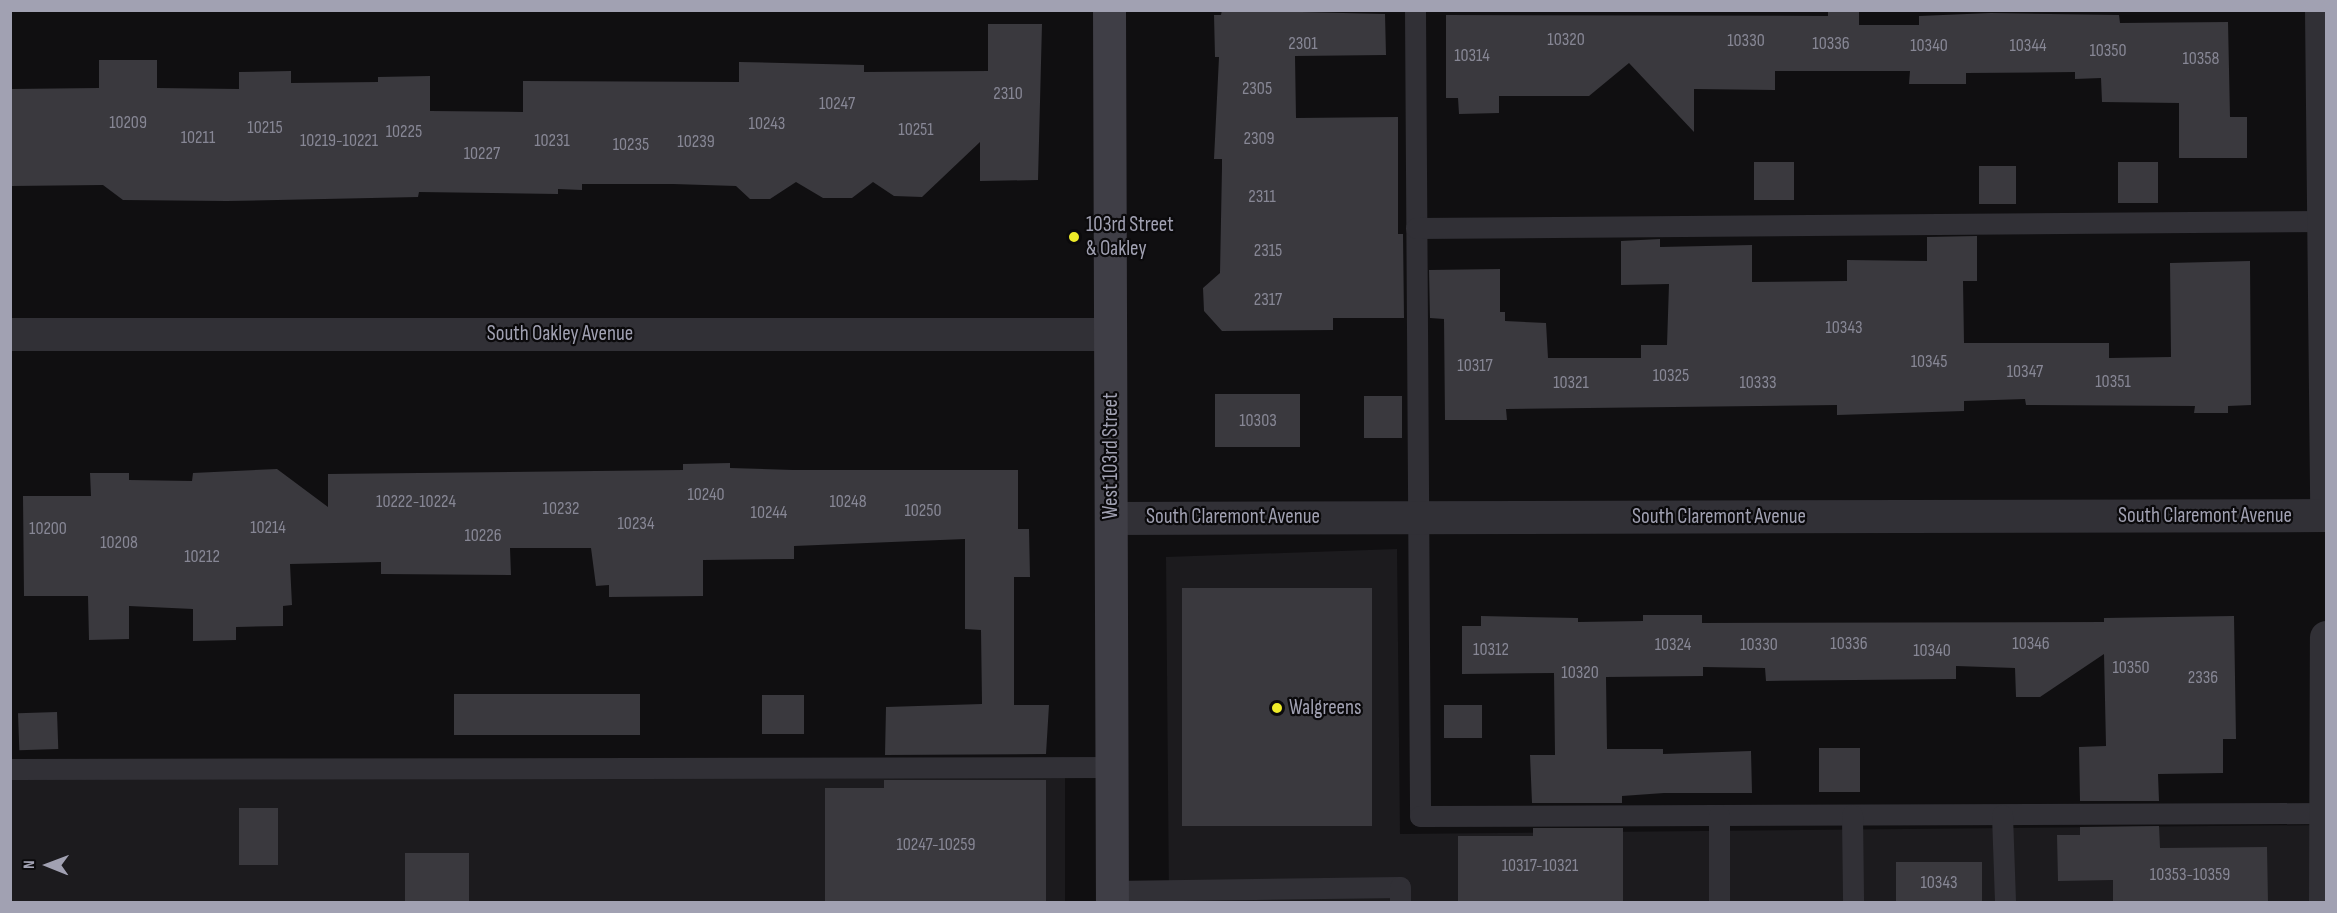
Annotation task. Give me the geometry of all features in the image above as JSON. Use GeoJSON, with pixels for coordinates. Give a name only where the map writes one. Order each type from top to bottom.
{"type":"FeatureCollection","features":[{"type":"Feature","properties":{"kind":"main road","name":"West 103rd Street"},"geometry":{"type":"LineString","coordinates":[[1109,10],[1113,897]]}},
{"type":"Feature","properties":{"kind":"street"},"geometry":{"type":"LineString","coordinates":[[2321,10],[2325,221],[2326,506]]}},
{"type":"Feature","properties":{"kind":"street","name":"South Oakley Avenue"},"geometry":{"type":"LineString","coordinates":[[10,334],[1110,334]]}},
{"type":"Feature","properties":{"kind":"street","name":"South Claremont Avenue"},"geometry":{"type":"LineString","coordinates":[[1111,518],[2326,515]]}},
{"type":"Feature","properties":{"kind":"street"},"geometry":{"type":"LineString","coordinates":[[2325,903],[2326,637]]}},
{"type":"Feature","properties":{"kind":"lane"},"geometry":{"type":"LineString","coordinates":[[1415,10],[1420,816],[2326,813]]}},
{"type":"Feature","properties":{"kind":"lane"},"geometry":{"type":"LineString","coordinates":[[1416,228],[2325,221]]}},
{"type":"Feature","properties":{"kind":"lane"},"geometry":{"type":"LineString","coordinates":[[10,769],[1112,767]]}},
{"type":"Feature","properties":{"kind":"lane"},"geometry":{"type":"LineString","coordinates":[[2001,814],[2005,903]]}},
{"type":"Feature","properties":{"kind":"lane"},"geometry":{"type":"LineString","coordinates":[[1719,815],[1719,903]]}},
{"type":"Feature","properties":{"kind":"lane"},"geometry":{"type":"LineString","coordinates":[[1852,815],[1853,903]]}},
{"type":"Feature","properties":{"kind":"lane"},"geometry":{"type":"LineString","coordinates":[[1113,897],[1400,887],[1400,903]]}},
{"type":"Feature","properties":{"kind":"shaded area"},"geometry":{"type":"Polygon","coordinates":[[[1397,549],[1400,834],[2326,825],[2326,902],[1169,902],[1166,557],[1397,549]]]}},
{"type":"Feature","properties":{"kind":"shaded area"},"geometry":{"type":"Polygon","coordinates":[[[10,767],[1065,767],[1065,902],[10,902],[10,767]]]}},
{"type":"Feature","properties":{"kind":"building"},"geometry":{"type":"Polygon","coordinates":[[[1222,10],[1385,14],[1386,55],[1295,56],[1296,118],[1398,117],[1398,234],[1403,234],[1404,318],[1333,318],[1333,330],[1222,331],[1204,311],[1203,288],[1220,273],[1222,159],[1214,159],[1219,57],[1215,57],[1214,15],[1221,15],[1222,10]]]}},
{"type":"Feature","properties":{"kind":"building"},"geometry":{"type":"Polygon","coordinates":[[[1828,10],[1859,10],[1859,25],[1919,25],[1919,16],[1991,13],[2119,15],[2120,23],[2228,22],[2230,117],[2247,117],[2247,158],[2179,158],[2179,103],[2102,102],[2101,78],[2075,79],[2075,72],[1966,73],[1966,84],[1909,84],[1910,71],[1775,71],[1775,90],[1694,89],[1694,132],[1629,63],[1589,96],[1499,96],[1499,113],[1459,114],[1458,98],[1446,98],[1446,15],[1828,16],[1828,10]]]}},
{"type":"Feature","properties":{"kind":"building"},"geometry":{"type":"Polygon","coordinates":[[[988,24],[1042,24],[1038,180],[980,181],[980,142],[922,197],[894,196],[873,182],[852,198],[823,198],[796,182],[770,199],[750,199],[736,186],[673,184],[582,184],[582,190],[558,189],[558,194],[419,192],[418,197],[227,201],[123,200],[103,185],[11,186],[11,89],[99,88],[99,60],[157,60],[157,88],[239,89],[239,72],[291,71],[291,83],[378,82],[378,77],[430,76],[430,111],[523,112],[523,81],[739,82],[739,62],[864,65],[864,72],[988,71],[988,24]]]}},
{"type":"Feature","properties":{"kind":"building"},"geometry":{"type":"Polygon","coordinates":[[[1754,162],[1794,162],[1794,200],[1754,200],[1754,162]]]}},
{"type":"Feature","properties":{"kind":"building"},"geometry":{"type":"Polygon","coordinates":[[[2118,162],[2158,162],[2158,203],[2118,203],[2118,162]]]}},
{"type":"Feature","properties":{"kind":"building"},"geometry":{"type":"Polygon","coordinates":[[[1979,166],[2016,166],[2016,204],[1979,204],[1979,166]]]}},
{"type":"Feature","properties":{"kind":"building"},"geometry":{"type":"Polygon","coordinates":[[[1977,236],[1977,281],[1963,281],[1964,343],[2109,343],[2109,358],[2171,357],[2170,263],[2250,261],[2251,405],[2228,406],[2228,413],[2194,413],[2195,406],[2026,405],[2025,399],[1964,401],[1964,411],[1837,415],[1837,405],[1506,409],[1507,420],[1445,420],[1444,319],[1430,318],[1429,270],[1500,269],[1500,312],[1505,312],[1505,321],[1546,323],[1548,358],[1641,358],[1641,345],[1667,345],[1669,284],[1621,285],[1621,241],[1660,239],[1660,247],[1752,245],[1752,282],[1847,281],[1847,260],[1927,261],[1927,237],[1977,236]]]}},
{"type":"Feature","properties":{"kind":"building"},"geometry":{"type":"Polygon","coordinates":[[[1215,394],[1300,394],[1300,447],[1215,447],[1215,394]]]}},
{"type":"Feature","properties":{"kind":"building"},"geometry":{"type":"Polygon","coordinates":[[[1364,396],[1402,396],[1402,438],[1364,438],[1364,396]]]}},
{"type":"Feature","properties":{"kind":"building"},"geometry":{"type":"Polygon","coordinates":[[[730,463],[730,468],[793,470],[1018,470],[1018,529],[1029,529],[1030,577],[1014,577],[1014,705],[1049,705],[1046,754],[885,755],[886,707],[982,704],[981,630],[965,629],[965,539],[794,546],[794,559],[703,560],[703,596],[609,597],[609,585],[596,586],[591,548],[510,548],[511,575],[381,574],[381,562],[290,564],[292,605],[283,606],[283,626],[236,627],[236,640],[193,641],[193,609],[129,606],[129,639],[89,640],[88,596],[24,596],[23,496],[91,496],[90,473],[129,473],[129,480],[192,481],[193,473],[277,469],[328,507],[328,474],[683,470],[683,464],[730,463]]]}},
{"type":"Feature","properties":{"kind":"building","name":"Walgreens"},"geometry":{"type":"Polygon","coordinates":[[[1182,588],[1372,588],[1372,826],[1182,826],[1182,588]]]}},
{"type":"Feature","properties":{"kind":"building"},"geometry":{"type":"Polygon","coordinates":[[[1643,615],[1702,615],[1702,623],[2104,622],[2104,618],[2234,616],[2236,739],[2223,739],[2223,773],[2158,774],[2159,801],[2080,801],[2079,747],[2106,746],[2104,654],[2040,697],[2016,697],[2015,668],[1956,666],[1956,679],[1766,681],[1765,668],[1703,667],[1703,676],[1606,677],[1607,749],[1663,749],[1663,754],[1751,751],[1752,793],[1664,793],[1622,796],[1622,803],[1532,803],[1530,755],[1555,755],[1554,673],[1462,674],[1462,626],[1481,626],[1481,616],[1578,618],[1578,622],[1643,621],[1643,615]]]}},
{"type":"Feature","properties":{"kind":"building"},"geometry":{"type":"Polygon","coordinates":[[[454,694],[640,694],[640,735],[454,735],[454,694]]]}},
{"type":"Feature","properties":{"kind":"building"},"geometry":{"type":"Polygon","coordinates":[[[762,695],[804,695],[804,734],[762,734],[762,695]]]}},
{"type":"Feature","properties":{"kind":"building"},"geometry":{"type":"Polygon","coordinates":[[[1444,705],[1482,705],[1482,738],[1444,738],[1444,705]]]}},
{"type":"Feature","properties":{"kind":"building"},"geometry":{"type":"Polygon","coordinates":[[[57,712],[58,749],[19,750],[18,713],[57,712]]]}},
{"type":"Feature","properties":{"kind":"building"},"geometry":{"type":"Polygon","coordinates":[[[1819,748],[1860,748],[1860,792],[1819,792],[1819,748]]]}},
{"type":"Feature","properties":{"kind":"building"},"geometry":{"type":"Polygon","coordinates":[[[884,780],[1046,780],[1046,902],[825,903],[825,788],[884,788],[884,780]]]}},
{"type":"Feature","properties":{"kind":"building"},"geometry":{"type":"Polygon","coordinates":[[[239,808],[278,808],[278,865],[239,865],[239,808]]]}},
{"type":"Feature","properties":{"kind":"building"},"geometry":{"type":"Polygon","coordinates":[[[2159,826],[2160,848],[2267,847],[2268,903],[2113,903],[2113,880],[2058,881],[2057,835],[2080,835],[2080,827],[2159,826]]]}},
{"type":"Feature","properties":{"kind":"building"},"geometry":{"type":"Polygon","coordinates":[[[1533,828],[1623,828],[1623,903],[1458,903],[1458,836],[1533,836],[1533,828]]]}},
{"type":"Feature","properties":{"kind":"building"},"geometry":{"type":"Polygon","coordinates":[[[405,853],[469,853],[469,902],[405,902],[405,853]]]}},
{"type":"Feature","properties":{"kind":"building"},"geometry":{"type":"Polygon","coordinates":[[[1896,862],[1982,862],[1982,902],[1896,902],[1896,862]]]}},
{"type":"Feature","properties":{"kind":"place","name":"103rd Street & Oakley"},"geometry":{"type":"Point","coordinates":[1074,237]}},
{"type":"Feature","properties":{"kind":"place","name":"Walgreens"},"geometry":{"type":"Point","coordinates":[1277,708]}}]}
